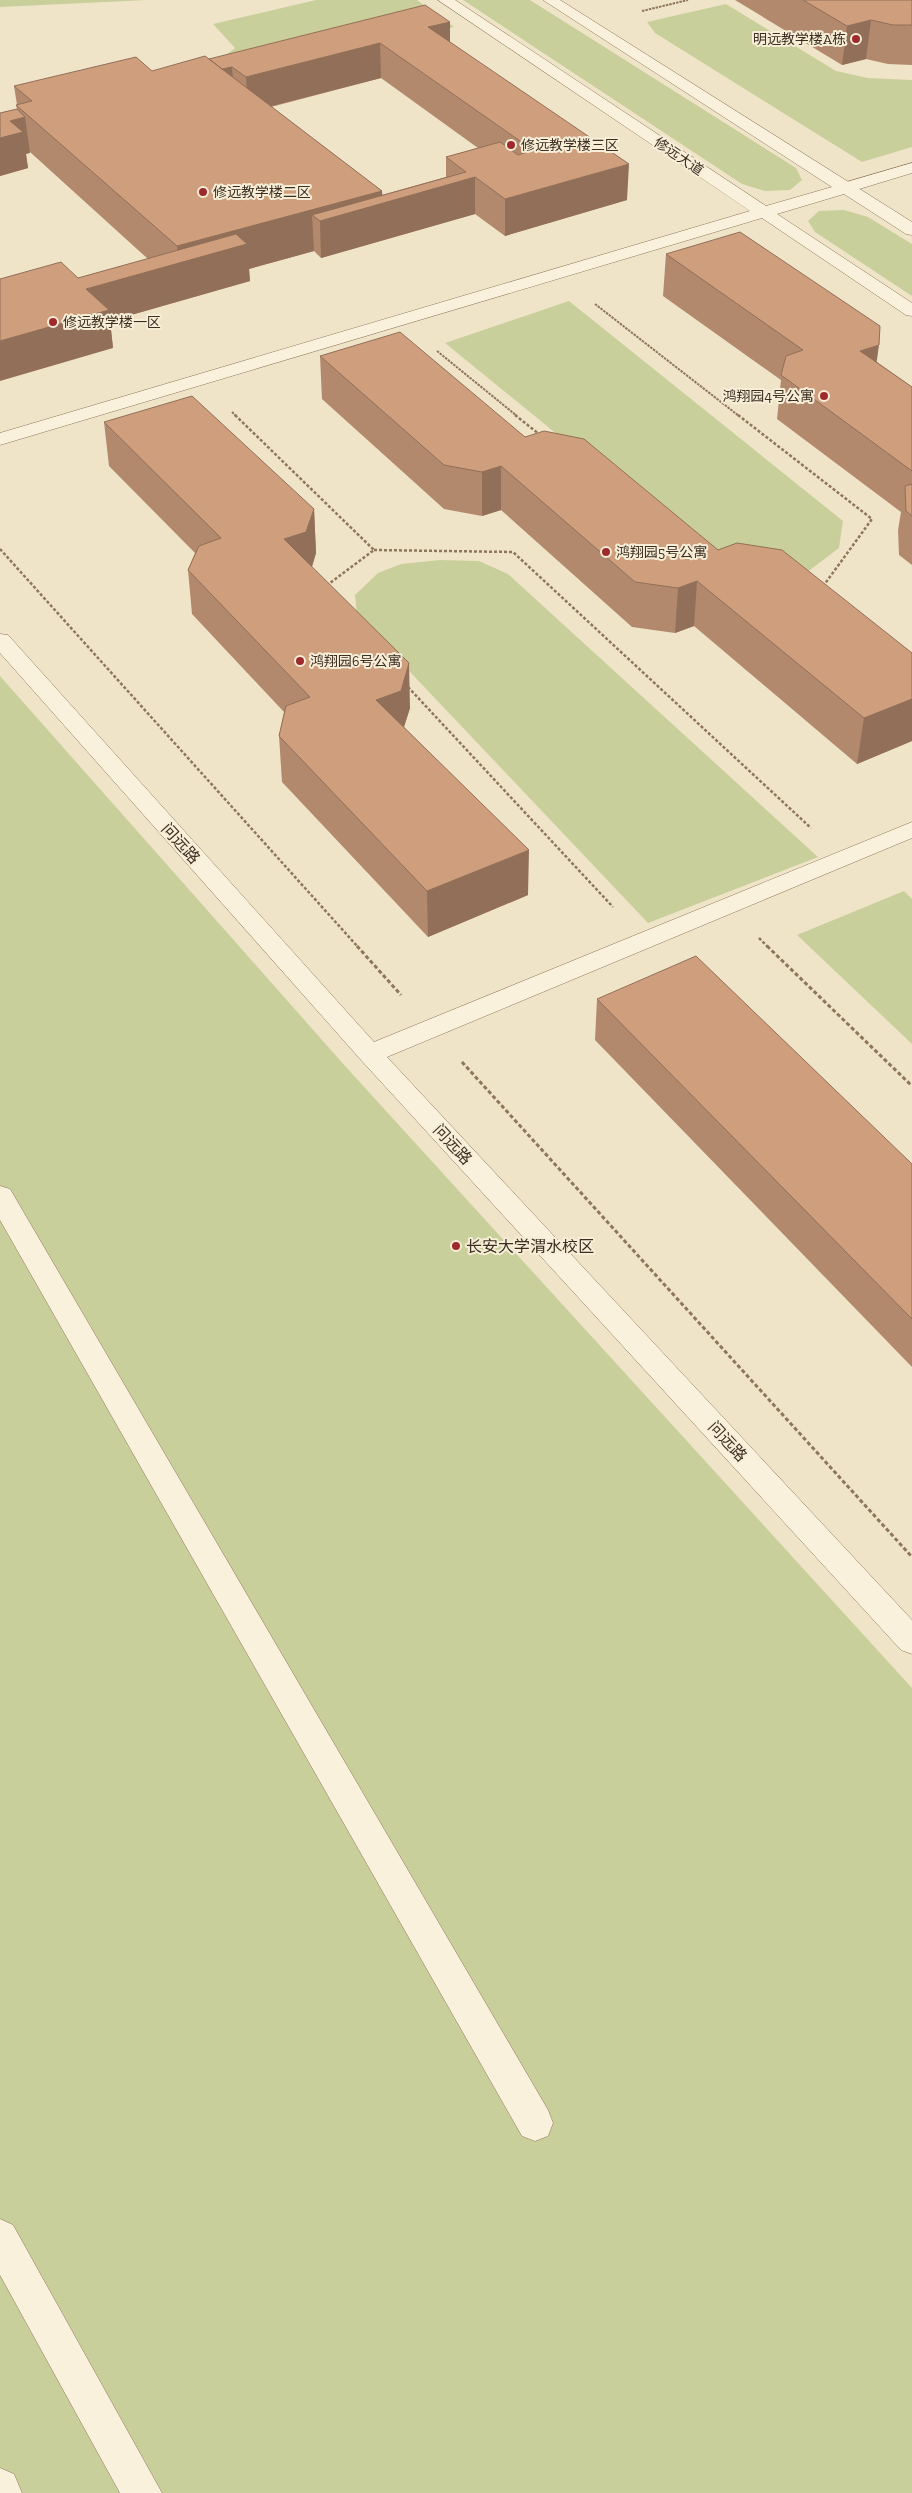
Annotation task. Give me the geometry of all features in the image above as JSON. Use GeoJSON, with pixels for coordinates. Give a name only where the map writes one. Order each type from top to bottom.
{"type":"FeatureCollection","features":[{"type":"Feature","properties":{"kind":"street","name":"修远大道"},"geometry":{"type":"LineString","coordinates":[[446,0],[912,311]]}},
{"type":"Feature","properties":{"kind":"street"},"geometry":{"type":"LineString","coordinates":[[550,0],[912,230]]}},
{"type":"Feature","properties":{"kind":"street"},"geometry":{"type":"LineString","coordinates":[[0,439],[912,168]]}},
{"type":"Feature","properties":{"kind":"street","name":"问远路"},"geometry":{"type":"LineString","coordinates":[[0,640],[370,1054],[912,1641]]}},
{"type":"Feature","properties":{"kind":"street"},"geometry":{"type":"LineString","coordinates":[[370,1054],[912,829]]}},
{"type":"Feature","properties":{"kind":"street"},"geometry":{"type":"LineString","coordinates":[[0,1196],[535,2124]]}},
{"type":"Feature","properties":{"kind":"street"},"geometry":{"type":"LineString","coordinates":[[0,2238],[142,2493]]}},
{"type":"Feature","properties":{"kind":"street"},"geometry":{"type":"LineString","coordinates":[[0,2488],[2,2493]]}},
{"type":"Feature","properties":{"kind":"path"},"geometry":{"type":"LineString","coordinates":[[557,274],[872,519],[824,585],[815,584]]}},
{"type":"Feature","properties":{"kind":"path"},"geometry":{"type":"LineString","coordinates":[[400,321],[545,439]]}},
{"type":"Feature","properties":{"kind":"path"},"geometry":{"type":"LineString","coordinates":[[199,380],[374,550]]}},
{"type":"Feature","properties":{"kind":"path"},"geometry":{"type":"LineString","coordinates":[[318,591],[374,550],[513,552],[843,858]]}},
{"type":"Feature","properties":{"kind":"path"},"geometry":{"type":"LineString","coordinates":[[406,686],[644,940]]}},
{"type":"Feature","properties":{"kind":"path"},"geometry":{"type":"LineString","coordinates":[[726,906],[912,1086]]}},
{"type":"Feature","properties":{"kind":"green space"},"geometry":{"type":"Polygon","coordinates":[[[0,0],[148,0],[0,7],[0,0]]]}},
{"type":"Feature","properties":{"kind":"green space"},"geometry":{"type":"Polygon","coordinates":[[[316,0],[417,0],[454,27],[175,94],[235,48],[213,24],[316,0]]]}},
{"type":"Feature","properties":{"kind":"green space"},"geometry":{"type":"Polygon","coordinates":[[[463,0],[530,0],[796,168],[802,180],[790,190],[765,191],[742,184],[463,0]]]}},
{"type":"Feature","properties":{"kind":"green space"},"geometry":{"type":"Polygon","coordinates":[[[726,4],[836,71],[868,78],[912,80],[912,147],[862,162],[655,33],[647,22],[726,4]]]}},
{"type":"Feature","properties":{"kind":"green space"},"geometry":{"type":"Polygon","coordinates":[[[844,210],[868,217],[912,244],[912,296],[815,232],[808,221],[819,211],[844,210]]]}},
{"type":"Feature","properties":{"kind":"green space"},"geometry":{"type":"Polygon","coordinates":[[[569,301],[843,521],[839,548],[806,573],[756,571],[661,519],[445,343],[569,301]]]}},
{"type":"Feature","properties":{"kind":"green space"},"geometry":{"type":"Polygon","coordinates":[[[440,560],[479,561],[508,574],[818,857],[648,923],[357,616],[355,595],[378,573],[401,564],[440,560]]]}},
{"type":"Feature","properties":{"kind":"green space"},"geometry":{"type":"Polygon","coordinates":[[[0,676],[346,1067],[912,1688],[912,2493],[0,2493],[0,676]]]}},
{"type":"Feature","properties":{"kind":"green space"},"geometry":{"type":"Polygon","coordinates":[[[904,891],[912,899],[912,1044],[797,935],[904,891]]]}},
{"type":"Feature","properties":{"kind":"building"},"geometry":{"type":"Polygon","coordinates":[[[803,0],[912,0],[912,25],[893,25],[871,20],[847,26],[803,0]]]}},
{"type":"Feature","properties":{"kind":"building"},"geometry":{"type":"Polygon","coordinates":[[[425,5],[450,22],[428,27],[629,164],[505,199],[475,177],[320,221],[312,215],[466,172],[446,157],[500,142],[518,155],[533,150],[380,43],[246,77],[232,67],[222,69],[209,59],[425,5]]]}},
{"type":"Feature","properties":{"kind":"building","name":"修远教学楼二区"},"geometry":{"type":"Polygon","coordinates":[[[205,56],[382,191],[177,246],[16,105],[32,101],[14,86],[136,57],[152,71],[205,56]]]}},
{"type":"Feature","properties":{"kind":"building"},"geometry":{"type":"Polygon","coordinates":[[[17,109],[25,117],[10,121],[23,132],[0,138],[0,113],[17,109]]]}},
{"type":"Feature","properties":{"kind":"building"},"geometry":{"type":"Polygon","coordinates":[[[740,232],[880,326],[879,345],[860,351],[912,387],[912,471],[781,375],[786,356],[803,350],[666,254],[740,232]]]}},
{"type":"Feature","properties":{"kind":"building"},"geometry":{"type":"Polygon","coordinates":[[[236,234],[247,244],[86,289],[109,310],[0,341],[0,279],[61,262],[78,278],[236,234]]]}},
{"type":"Feature","properties":{"kind":"building"},"geometry":{"type":"Polygon","coordinates":[[[400,332],[525,437],[544,431],[584,439],[718,550],[737,543],[782,550],[912,653],[912,699],[864,718],[697,581],[678,588],[635,582],[501,466],[482,472],[444,465],[320,356],[400,332]]]}},
{"type":"Feature","properties":{"kind":"building","name":"鸿翔园6号公寓"},"geometry":{"type":"Polygon","coordinates":[[[192,396],[314,509],[306,532],[284,539],[409,663],[401,691],[376,700],[529,850],[427,891],[279,736],[286,706],[310,697],[188,570],[199,546],[221,538],[104,422],[192,396]]]}},
{"type":"Feature","properties":{"kind":"building"},"geometry":{"type":"Polygon","coordinates":[[[912,484],[912,516],[906,511],[905,486],[912,484]]]}},
{"type":"Feature","properties":{"kind":"building"},"geometry":{"type":"Polygon","coordinates":[[[696,956],[912,1164],[912,1319],[597,999],[696,956]]]}},
{"type":"Feature","properties":{"kind":"place","name":"明远教学楼A栋"},"geometry":{"type":"Point","coordinates":[856,39]}},
{"type":"Feature","properties":{"kind":"place","name":"修远教学楼三区"},"geometry":{"type":"Point","coordinates":[511,145]}},
{"type":"Feature","properties":{"kind":"place","name":"修远教学楼二区"},"geometry":{"type":"Point","coordinates":[203,192]}},
{"type":"Feature","properties":{"kind":"place","name":"修远教学楼一区"},"geometry":{"type":"Point","coordinates":[53,322]}},
{"type":"Feature","properties":{"kind":"place","name":"鸿翔园4号公寓"},"geometry":{"type":"Point","coordinates":[824,396]}},
{"type":"Feature","properties":{"kind":"place","name":"鸿翔园5号公寓"},"geometry":{"type":"Point","coordinates":[606,552]}},
{"type":"Feature","properties":{"kind":"place","name":"鸿翔园6号公寓"},"geometry":{"type":"Point","coordinates":[300,661]}},
{"type":"Feature","properties":{"kind":"place","name":"长安大学渭水校区"},"geometry":{"type":"Point","coordinates":[456,1246]}}]}
